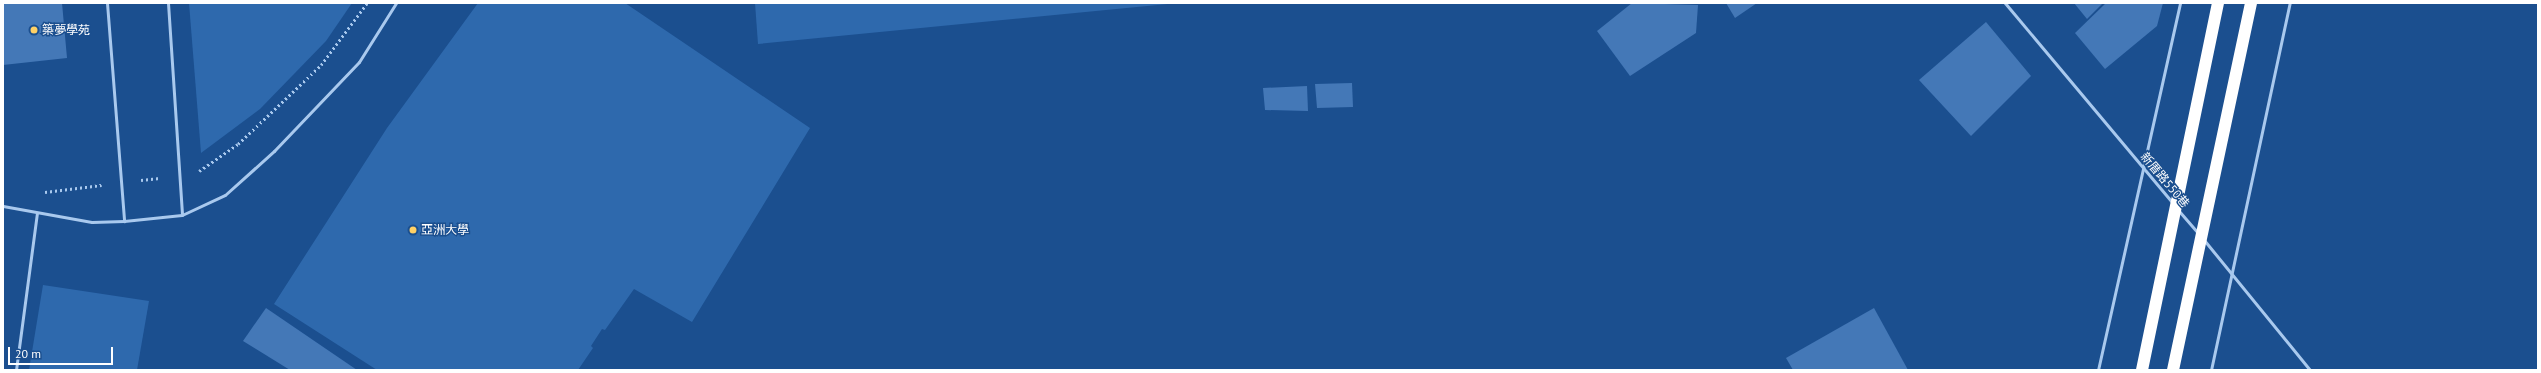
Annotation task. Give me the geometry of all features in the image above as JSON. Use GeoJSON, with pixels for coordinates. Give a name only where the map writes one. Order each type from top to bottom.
{"type":"FeatureCollection","features":[{"type":"Feature","properties":{"kind":"highway"},"geometry":{"type":"LineString","coordinates":[[2142,370],[2218,3]]}},
{"type":"Feature","properties":{"kind":"highway"},"geometry":{"type":"LineString","coordinates":[[2173,370],[2251,3]]}},
{"type":"Feature","properties":{"kind":"lane"},"geometry":{"type":"LineString","coordinates":[[107,3],[124,221]]}},
{"type":"Feature","properties":{"kind":"lane"},"geometry":{"type":"LineString","coordinates":[[168,3],[182,215]]}},
{"type":"Feature","properties":{"kind":"lane"},"geometry":{"type":"LineString","coordinates":[[3,206],[92,222],[124,221],[182,215],[224,195],[274,151],[358,62],[396,3]]}},
{"type":"Feature","properties":{"kind":"lane","name":"新厝路550巷"},"geometry":{"type":"LineString","coordinates":[[2005,3],[2144,168],[2310,370]]}},
{"type":"Feature","properties":{"kind":"lane"},"geometry":{"type":"LineString","coordinates":[[2098,370],[2180,3]]}},
{"type":"Feature","properties":{"kind":"lane"},"geometry":{"type":"LineString","coordinates":[[2211,370],[2290,3]]}},
{"type":"Feature","properties":{"kind":"lane"},"geometry":{"type":"LineString","coordinates":[[16,370],[37,213]]}},
{"type":"Feature","properties":{"kind":"path"},"geometry":{"type":"LineString","coordinates":[[36,192],[194,175],[238,144],[279,107],[321,65],[367,3]]}},
{"type":"Feature","properties":{"kind":"shaded area"},"geometry":{"type":"Polygon","coordinates":[[[189,3],[352,3],[326,41],[260,109],[201,153],[189,3]]]}},
{"type":"Feature","properties":{"kind":"shaded area"},"geometry":{"type":"Polygon","coordinates":[[[478,3],[625,3],[810,128],[692,322],[634,289],[605,330],[602,329],[591,346],[593,348],[578,370],[377,370],[274,304],[387,128],[478,3]]]}},
{"type":"Feature","properties":{"kind":"shaded area"},"geometry":{"type":"Polygon","coordinates":[[[755,3],[1178,3],[758,44],[755,3]]]}},
{"type":"Feature","properties":{"kind":"shaded area"},"geometry":{"type":"Polygon","coordinates":[[[43,285],[149,301],[137,370],[29,370],[43,285]]]}},
{"type":"Feature","properties":{"kind":"building","name":"築夢學苑"},"geometry":{"type":"Polygon","coordinates":[[[3,3],[62,3],[67,58],[3,65],[3,3]]]}},
{"type":"Feature","properties":{"kind":"building"},"geometry":{"type":"Polygon","coordinates":[[[1632,3],[1698,5],[1696,33],[1630,76],[1597,31],[1632,3]]]}},
{"type":"Feature","properties":{"kind":"building"},"geometry":{"type":"Polygon","coordinates":[[[1726,3],[1757,3],[1735,18],[1726,3]]]}},
{"type":"Feature","properties":{"kind":"building"},"geometry":{"type":"Polygon","coordinates":[[[2074,3],[2103,3],[2087,19],[2074,3]]]}},
{"type":"Feature","properties":{"kind":"building"},"geometry":{"type":"Polygon","coordinates":[[[2106,3],[2163,3],[2157,26],[2105,69],[2075,33],[2106,3]]]}},
{"type":"Feature","properties":{"kind":"building"},"geometry":{"type":"Polygon","coordinates":[[[1986,22],[2031,76],[1971,136],[1919,80],[1986,22]]]}},
{"type":"Feature","properties":{"kind":"building"},"geometry":{"type":"Polygon","coordinates":[[[1352,83],[1353,107],[1317,108],[1315,84],[1352,83]]]}},
{"type":"Feature","properties":{"kind":"building"},"geometry":{"type":"Polygon","coordinates":[[[1307,86],[1308,111],[1265,110],[1263,88],[1307,86]]]}},
{"type":"Feature","properties":{"kind":"building"},"geometry":{"type":"Polygon","coordinates":[[[266,308],[357,370],[290,370],[243,341],[266,308]]]}},
{"type":"Feature","properties":{"kind":"building"},"geometry":{"type":"Polygon","coordinates":[[[1874,308],[1908,370],[1793,370],[1786,358],[1874,308]]]}},
{"type":"Feature","properties":{"kind":"place","name":"築夢學苑"},"geometry":{"type":"Point","coordinates":[34,30]}},
{"type":"Feature","properties":{"kind":"place","name":"亞洲大學"},"geometry":{"type":"Point","coordinates":[413,230]}}]}
